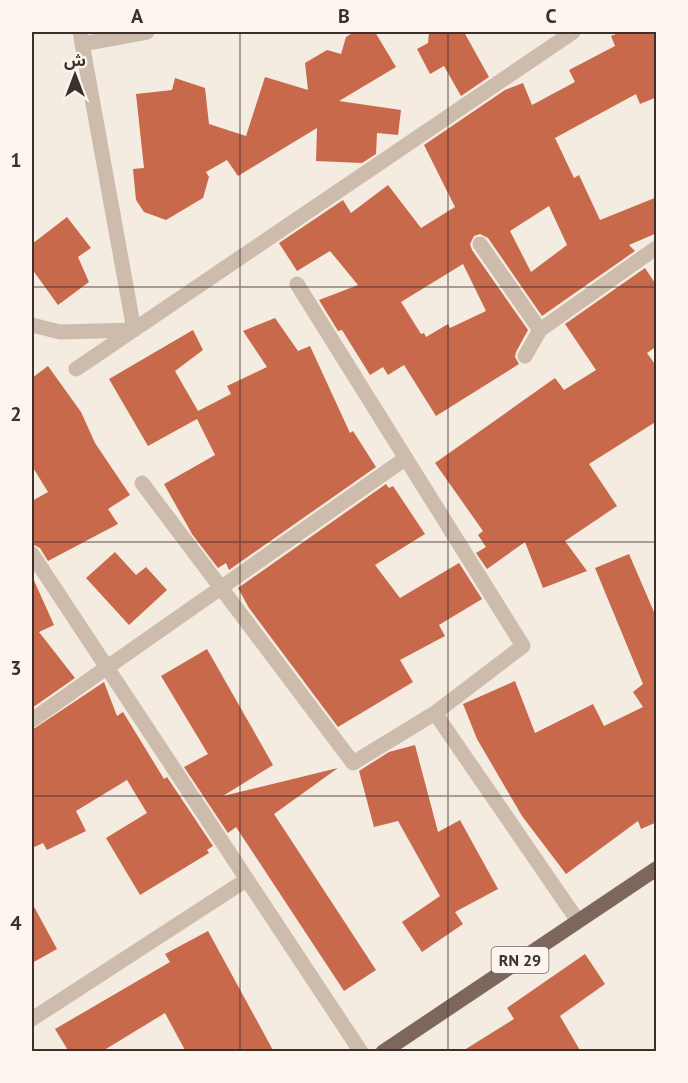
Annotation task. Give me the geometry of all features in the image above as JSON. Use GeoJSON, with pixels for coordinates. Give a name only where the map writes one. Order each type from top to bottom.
{"type":"FeatureCollection","features":[{"type":"Feature","properties":{"kind":"main road","name":"RN 29"},"geometry":{"type":"LineString","coordinates":[[383,1052],[657,869]]}},
{"type":"Feature","properties":{"kind":"street"},"geometry":{"type":"LineString","coordinates":[[134,330],[81,38],[147,32]]}},
{"type":"Feature","properties":{"kind":"street"},"geometry":{"type":"LineString","coordinates":[[76,369],[573,32]]}},
{"type":"Feature","properties":{"kind":"street"},"geometry":{"type":"LineString","coordinates":[[480,244],[540,330]]}},
{"type":"Feature","properties":{"kind":"street"},"geometry":{"type":"LineString","coordinates":[[525,356],[540,330],[657,248]]}},
{"type":"Feature","properties":{"kind":"street"},"geometry":{"type":"LineString","coordinates":[[142,483],[353,763],[435,713],[523,646],[297,284]]}},
{"type":"Feature","properties":{"kind":"street"},"geometry":{"type":"LineString","coordinates":[[32,325],[60,332],[134,330]]}},
{"type":"Feature","properties":{"kind":"street"},"geometry":{"type":"LineString","coordinates":[[32,720],[406,458]]}},
{"type":"Feature","properties":{"kind":"street"},"geometry":{"type":"LineString","coordinates":[[32,554],[106,670],[361,1052]]}},
{"type":"Feature","properties":{"kind":"street"},"geometry":{"type":"LineString","coordinates":[[435,713],[578,921]]}},
{"type":"Feature","properties":{"kind":"street"},"geometry":{"type":"LineString","coordinates":[[32,1019],[246,880]]}},
{"type":"Feature","properties":{"kind":"building"},"geometry":{"type":"Polygon","coordinates":[[[354,32],[375,32],[396,67],[339,101],[401,110],[398,135],[377,133],[376,154],[362,163],[316,161],[317,128],[238,176],[227,160],[206,172],[209,177],[203,198],[166,220],[144,212],[136,200],[133,169],[144,168],[136,94],[172,90],[175,78],[205,88],[209,124],[246,136],[265,77],[308,90],[305,63],[327,50],[341,54],[346,37],[354,32]]]}},
{"type":"Feature","properties":{"kind":"building"},"geometry":{"type":"Polygon","coordinates":[[[429,32],[464,32],[489,77],[461,96],[444,66],[430,74],[417,49],[428,43],[429,32]]]}},
{"type":"Feature","properties":{"kind":"building"},"geometry":{"type":"Polygon","coordinates":[[[621,32],[657,32],[657,97],[640,104],[636,94],[555,138],[574,178],[579,175],[600,220],[657,197],[657,233],[629,245],[635,251],[542,316],[488,238],[480,234],[474,236],[470,244],[472,250],[528,330],[516,352],[515,357],[519,364],[436,416],[404,365],[388,375],[383,367],[370,375],[342,330],[338,331],[319,300],[358,285],[330,251],[297,271],[279,243],[343,200],[351,213],[388,185],[421,228],[455,207],[424,145],[505,90],[523,83],[532,105],[575,82],[569,70],[615,46],[611,36],[621,32]],[[549,206],[510,231],[531,272],[567,245],[549,206]],[[463,264],[401,302],[421,334],[424,333],[426,337],[448,324],[450,328],[486,311],[463,264]]]}},
{"type":"Feature","properties":{"kind":"building"},"geometry":{"type":"Polygon","coordinates":[[[67,217],[91,248],[78,257],[89,282],[58,305],[32,269],[32,244],[67,217]]]}},
{"type":"Feature","properties":{"kind":"building"},"geometry":{"type":"Polygon","coordinates":[[[645,268],[657,286],[657,346],[647,353],[657,367],[657,421],[589,464],[617,506],[565,541],[587,571],[543,588],[525,542],[487,569],[476,553],[486,547],[478,535],[483,531],[435,463],[555,378],[564,390],[596,370],[565,324],[645,268]]]}},
{"type":"Feature","properties":{"kind":"building"},"geometry":{"type":"Polygon","coordinates":[[[275,318],[298,351],[310,346],[350,433],[353,431],[376,467],[229,570],[226,563],[218,568],[192,534],[164,484],[215,455],[197,419],[148,446],[109,379],[193,330],[203,350],[175,371],[198,411],[231,394],[227,386],[267,367],[243,331],[275,318]]]}},
{"type":"Feature","properties":{"kind":"building"},"geometry":{"type":"Polygon","coordinates":[[[48,366],[81,412],[95,443],[130,495],[108,509],[118,524],[48,561],[40,548],[32,544],[32,501],[48,492],[32,466],[32,378],[48,366]]]}},
{"type":"Feature","properties":{"kind":"building"},"geometry":{"type":"Polygon","coordinates":[[[386,484],[389,488],[393,486],[425,534],[375,565],[400,598],[459,563],[482,599],[439,625],[445,636],[400,660],[413,682],[338,727],[249,608],[238,588],[386,484]]]}},
{"type":"Feature","properties":{"kind":"building"},"geometry":{"type":"Polygon","coordinates":[[[115,552],[136,575],[146,567],[167,590],[129,625],[86,578],[115,552]]]}},
{"type":"Feature","properties":{"kind":"building"},"geometry":{"type":"Polygon","coordinates":[[[629,554],[657,619],[657,822],[641,829],[638,821],[566,874],[522,816],[477,739],[463,704],[515,681],[535,733],[593,704],[604,726],[643,707],[633,692],[643,684],[595,568],[629,554]]]}},
{"type":"Feature","properties":{"kind":"building"},"geometry":{"type":"Polygon","coordinates":[[[32,576],[54,625],[39,632],[75,678],[32,708],[32,576]]]}},
{"type":"Feature","properties":{"kind":"building"},"geometry":{"type":"Polygon","coordinates":[[[207,649],[273,765],[223,796],[338,768],[274,814],[376,970],[344,991],[236,827],[228,833],[184,767],[208,754],[161,676],[207,649]]]}},
{"type":"Feature","properties":{"kind":"building"},"geometry":{"type":"Polygon","coordinates":[[[104,682],[117,716],[123,712],[164,779],[167,777],[213,846],[207,850],[209,853],[140,895],[106,838],[147,813],[127,780],[76,811],[86,831],[47,850],[43,843],[32,848],[32,730],[104,682]]]}},
{"type":"Feature","properties":{"kind":"building"},"geometry":{"type":"Polygon","coordinates":[[[415,745],[438,832],[460,820],[498,889],[455,912],[463,924],[422,952],[402,922],[440,896],[398,821],[374,827],[359,771],[389,752],[415,745]]]}},
{"type":"Feature","properties":{"kind":"building"},"geometry":{"type":"Polygon","coordinates":[[[32,903],[57,949],[32,963],[32,903]]]}},
{"type":"Feature","properties":{"kind":"building"},"geometry":{"type":"Polygon","coordinates":[[[208,931],[274,1052],[186,1052],[165,1013],[101,1052],[69,1052],[55,1029],[170,962],[165,954],[208,931]]]}},
{"type":"Feature","properties":{"kind":"building"},"geometry":{"type":"Polygon","coordinates":[[[585,954],[605,984],[560,1016],[581,1052],[461,1052],[514,1019],[507,1008],[585,954]]]}}]}
